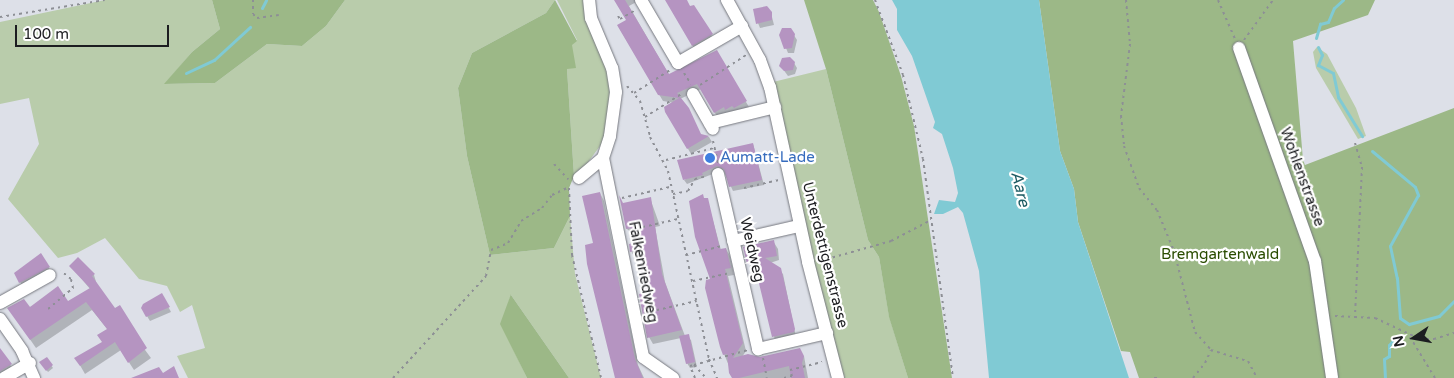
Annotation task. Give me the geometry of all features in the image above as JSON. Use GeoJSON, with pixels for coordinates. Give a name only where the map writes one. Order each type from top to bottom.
{"type":"FeatureCollection","features":[{"type":"Feature","properties":{"kind":"street","name":"Falkenriedweg"},"geometry":{"type":"LineString","coordinates":[[589,0],[594,28],[613,75],[615,100],[610,136],[603,158],[612,201],[616,233],[643,357],[673,378]]}},
{"type":"Feature","properties":{"kind":"street"},"geometry":{"type":"LineString","coordinates":[[643,3],[681,68],[742,26]]}},
{"type":"Feature","properties":{"kind":"street","name":"Unterdettigenstrasse"},"geometry":{"type":"LineString","coordinates":[[732,3],[760,60],[775,108],[799,226],[838,378]]}},
{"type":"Feature","properties":{"kind":"street","name":"Wohlenstrasse"},"geometry":{"type":"LineString","coordinates":[[1239,48],[1315,261],[1326,316],[1332,378]]}},
{"type":"Feature","properties":{"kind":"street"},"geometry":{"type":"LineString","coordinates":[[689,92],[712,126],[775,108]]}},
{"type":"Feature","properties":{"kind":"street"},"geometry":{"type":"LineString","coordinates":[[579,178],[603,158]]}},
{"type":"Feature","properties":{"kind":"street","name":"Weidweg"},"geometry":{"type":"LineString","coordinates":[[718,174],[759,349]]}},
{"type":"Feature","properties":{"kind":"street"},"geometry":{"type":"LineString","coordinates":[[734,242],[799,226]]}},
{"type":"Feature","properties":{"kind":"street"},"geometry":{"type":"LineString","coordinates":[[0,303],[50,275]]}},
{"type":"Feature","properties":{"kind":"street"},"geometry":{"type":"LineString","coordinates":[[0,319],[30,363],[34,378]]}},
{"type":"Feature","properties":{"kind":"street"},"geometry":{"type":"LineString","coordinates":[[759,349],[827,333]]}},
{"type":"Feature","properties":{"kind":"street"},"geometry":{"type":"LineString","coordinates":[[4,378],[30,363]]}},
{"type":"Feature","properties":{"kind":"path"},"geometry":{"type":"LineString","coordinates":[[0,17],[105,0]]}},
{"type":"Feature","properties":{"kind":"path"},"geometry":{"type":"LineString","coordinates":[[253,0],[255,16],[279,15]]}},
{"type":"Feature","properties":{"kind":"path"},"geometry":{"type":"LineString","coordinates":[[875,0],[912,107],[924,160],[953,378]]}},
{"type":"Feature","properties":{"kind":"path"},"geometry":{"type":"LineString","coordinates":[[1126,0],[1130,44],[1120,116],[1124,146],[1140,188],[1157,210],[1174,251],[1195,332],[1211,350],[1248,361],[1257,378]]}},
{"type":"Feature","properties":{"kind":"path"},"geometry":{"type":"LineString","coordinates":[[1218,0],[1239,48]]}},
{"type":"Feature","properties":{"kind":"path"},"geometry":{"type":"LineString","coordinates":[[1239,48],[1273,0]]}},
{"type":"Feature","properties":{"kind":"path"},"geometry":{"type":"LineString","coordinates":[[618,16],[620,19],[643,3]]}},
{"type":"Feature","properties":{"kind":"path"},"geometry":{"type":"LineString","coordinates":[[644,117],[689,92],[749,54]]}},
{"type":"Feature","properties":{"kind":"path"},"geometry":{"type":"LineString","coordinates":[[681,68],[689,92]]}},
{"type":"Feature","properties":{"kind":"path"},"geometry":{"type":"LineString","coordinates":[[634,93],[668,71]]}},
{"type":"Feature","properties":{"kind":"path"},"geometry":{"type":"LineString","coordinates":[[613,75],[634,93],[650,137],[665,160],[709,360],[717,378]]}},
{"type":"Feature","properties":{"kind":"path"},"geometry":{"type":"LineString","coordinates":[[712,126],[718,174]]}},
{"type":"Feature","properties":{"kind":"path"},"geometry":{"type":"LineString","coordinates":[[1355,143],[1362,167],[1355,317]]}},
{"type":"Feature","properties":{"kind":"path"},"geometry":{"type":"LineString","coordinates":[[665,160],[714,148]]}},
{"type":"Feature","properties":{"kind":"path"},"geometry":{"type":"LineString","coordinates":[[554,164],[572,182],[569,188],[572,255],[601,378]]}},
{"type":"Feature","properties":{"kind":"path"},"geometry":{"type":"LineString","coordinates":[[672,194],[688,190],[694,179],[703,177]]}},
{"type":"Feature","properties":{"kind":"path"},"geometry":{"type":"LineString","coordinates":[[744,188],[781,180]]}},
{"type":"Feature","properties":{"kind":"path"},"geometry":{"type":"LineString","coordinates":[[612,201],[670,187]]}},
{"type":"Feature","properties":{"kind":"path"},"geometry":{"type":"LineString","coordinates":[[393,378],[486,276],[491,250],[508,243],[521,221],[542,208],[552,195],[569,188]]}},
{"type":"Feature","properties":{"kind":"path"},"geometry":{"type":"LineString","coordinates":[[632,229],[678,218]]}},
{"type":"Feature","properties":{"kind":"path"},"geometry":{"type":"LineString","coordinates":[[808,262],[891,241],[931,220]]}},
{"type":"Feature","properties":{"kind":"path"},"geometry":{"type":"LineString","coordinates":[[686,255],[734,242]]}},
{"type":"Feature","properties":{"kind":"path"},"geometry":{"type":"LineString","coordinates":[[48,309],[73,288],[71,279],[65,272],[50,275]]}},
{"type":"Feature","properties":{"kind":"path"},"geometry":{"type":"LineString","coordinates":[[692,281],[728,273]]}},
{"type":"Feature","properties":{"kind":"path"},"geometry":{"type":"LineString","coordinates":[[635,316],[697,302]]}},
{"type":"Feature","properties":{"kind":"path"},"geometry":{"type":"LineString","coordinates":[[1326,316],[1375,318],[1410,337],[1434,339],[1454,333]]}},
{"type":"Feature","properties":{"kind":"path"},"geometry":{"type":"LineString","coordinates":[[1410,337],[1435,378]]}},
{"type":"Feature","properties":{"kind":"path"},"geometry":{"type":"LineString","coordinates":[[695,378],[690,366],[759,349],[768,378]]}},
{"type":"Feature","properties":{"kind":"path"},"geometry":{"type":"LineString","coordinates":[[1193,378],[1205,363],[1211,350]]}},
{"type":"Feature","properties":{"kind":"path"},"geometry":{"type":"LineString","coordinates":[[784,378],[792,376],[790,370],[826,362]]}},
{"type":"Feature","properties":{"kind":"path"},"geometry":{"type":"LineString","coordinates":[[694,365],[706,378]]}},
{"type":"Feature","properties":{"kind":"path"},"geometry":{"type":"LineString","coordinates":[[1154,378],[1159,378]]}},
{"type":"Feature","properties":{"kind":"green space"},"geometry":{"type":"Polygon","coordinates":[[[105,0],[212,0],[220,29],[192,52],[165,84],[215,83],[267,44],[302,46],[326,26],[345,0],[555,0],[546,13],[472,53],[458,88],[467,156],[490,255],[554,248],[570,216],[575,274],[601,378],[569,378],[511,295],[501,324],[527,378],[188,378],[177,356],[205,348],[192,305],[180,312],[167,286],[139,279],[105,238],[77,253],[58,258],[8,199],[39,144],[29,98],[0,104],[0,22],[105,0]]]}},
{"type":"Feature","properties":{"kind":"green space"},"geometry":{"type":"Polygon","coordinates":[[[212,0],[345,0],[326,26],[302,46],[267,44],[215,83],[164,84],[192,52],[220,29],[212,0]]]}},
{"type":"Feature","properties":{"kind":"green space"},"geometry":{"type":"Polygon","coordinates":[[[555,0],[577,41],[572,45],[576,68],[567,69],[574,176],[569,188],[570,216],[554,248],[490,255],[467,156],[458,88],[472,53],[546,13],[555,0]]]}},
{"type":"Feature","properties":{"kind":"green space"},"geometry":{"type":"Polygon","coordinates":[[[557,0],[584,0],[612,85],[603,142],[580,173],[574,176],[567,69],[572,44],[577,40],[557,0]]]}},
{"type":"Feature","properties":{"kind":"green space"},"geometry":{"type":"Polygon","coordinates":[[[804,0],[873,0],[879,12],[901,76],[914,126],[952,378],[908,378],[889,317],[879,257],[868,240],[826,69],[804,0]]]}},
{"type":"Feature","properties":{"kind":"green space","name":"Bremgartenwald"},"geometry":{"type":"Polygon","coordinates":[[[1039,0],[1375,0],[1368,15],[1293,41],[1303,160],[1305,165],[1454,108],[1454,378],[1139,378],[1130,352],[1121,351],[1078,222],[1074,189],[1060,151],[1039,0]]]}},
{"type":"Feature","properties":{"kind":"green space"},"geometry":{"type":"Polygon","coordinates":[[[1317,47],[1327,54],[1356,108],[1366,136],[1358,139],[1316,68],[1313,52],[1317,47]]]}},
{"type":"Feature","properties":{"kind":"green space"},"geometry":{"type":"Polygon","coordinates":[[[826,69],[868,240],[879,257],[889,316],[908,378],[844,378],[811,260],[773,82],[826,69]]]}},
{"type":"Feature","properties":{"kind":"green space"},"geometry":{"type":"Polygon","coordinates":[[[511,294],[569,378],[527,378],[500,324],[511,294]]]}},
{"type":"Feature","properties":{"kind":"water","name":"Aare"},"geometry":{"type":"Polygon","coordinates":[[[892,0],[1039,0],[1060,151],[1074,189],[1078,222],[1129,378],[989,378],[979,271],[963,213],[958,207],[943,214],[934,214],[939,200],[955,202],[958,193],[953,168],[942,134],[933,128],[935,122],[912,56],[897,30],[897,9],[892,0]]]}},
{"type":"Feature","properties":{"kind":"building"},"geometry":{"type":"Polygon","coordinates":[[[614,0],[625,0],[669,74],[717,50],[747,101],[734,108],[732,106],[725,110],[724,107],[714,113],[697,84],[677,93],[689,108],[701,134],[709,136],[687,149],[665,112],[664,107],[679,98],[658,95],[617,25],[626,20],[614,0]]]}},
{"type":"Feature","properties":{"kind":"building"},"geometry":{"type":"Polygon","coordinates":[[[665,0],[687,0],[690,6],[694,5],[713,34],[692,46],[665,0]]]}},
{"type":"Feature","properties":{"kind":"building"},"geometry":{"type":"Polygon","coordinates":[[[767,6],[772,12],[772,20],[756,24],[753,9],[767,6]]]}},
{"type":"Feature","properties":{"kind":"building"},"geometry":{"type":"Polygon","coordinates":[[[782,28],[791,28],[795,34],[792,48],[784,49],[779,35],[782,28]]]}},
{"type":"Feature","properties":{"kind":"building"},"geometry":{"type":"Polygon","coordinates":[[[790,57],[795,62],[793,70],[784,71],[779,66],[782,58],[790,57]]]}},
{"type":"Feature","properties":{"kind":"building"},"geometry":{"type":"Polygon","coordinates":[[[753,143],[762,180],[729,187],[724,169],[717,166],[702,173],[703,175],[683,180],[677,160],[753,143]]]}},
{"type":"Feature","properties":{"kind":"building"},"geometry":{"type":"Polygon","coordinates":[[[600,192],[635,359],[643,378],[615,378],[587,264],[585,245],[593,243],[582,196],[600,192]]]}},
{"type":"Feature","properties":{"kind":"building"},"geometry":{"type":"Polygon","coordinates":[[[703,194],[704,198],[708,198],[720,249],[726,248],[731,268],[725,269],[743,343],[733,358],[748,354],[760,357],[800,348],[804,356],[802,363],[805,378],[791,378],[789,366],[739,378],[732,378],[729,373],[727,354],[723,355],[720,347],[705,288],[706,280],[710,279],[695,237],[689,201],[703,194]]]}},
{"type":"Feature","properties":{"kind":"building"},"geometry":{"type":"Polygon","coordinates":[[[619,195],[623,203],[651,197],[662,274],[682,330],[647,338],[639,294],[645,292],[636,250],[630,252],[629,244],[634,243],[631,228],[626,229],[619,195]]]}},
{"type":"Feature","properties":{"kind":"building"},"geometry":{"type":"Polygon","coordinates":[[[774,240],[777,256],[765,258],[781,268],[795,329],[794,332],[772,337],[754,263],[747,264],[743,247],[774,240]]]}},
{"type":"Feature","properties":{"kind":"building"},"geometry":{"type":"Polygon","coordinates":[[[41,253],[50,267],[19,283],[14,273],[41,253]]]}},
{"type":"Feature","properties":{"kind":"building"},"geometry":{"type":"Polygon","coordinates":[[[78,257],[95,274],[92,276],[115,308],[120,305],[147,348],[128,363],[115,342],[80,366],[74,358],[102,342],[97,335],[107,329],[86,302],[30,340],[7,308],[24,299],[30,307],[58,286],[68,301],[90,288],[69,266],[78,257]]]}},
{"type":"Feature","properties":{"kind":"building"},"geometry":{"type":"Polygon","coordinates":[[[162,293],[170,307],[146,317],[141,308],[143,304],[162,293]]]}},
{"type":"Feature","properties":{"kind":"building"},"geometry":{"type":"Polygon","coordinates":[[[689,334],[695,362],[686,364],[679,336],[689,334]]]}},
{"type":"Feature","properties":{"kind":"building"},"geometry":{"type":"Polygon","coordinates":[[[0,348],[12,364],[0,371],[0,348]]]}},
{"type":"Feature","properties":{"kind":"building"},"geometry":{"type":"Polygon","coordinates":[[[47,357],[53,365],[46,371],[39,362],[47,357]]]}},
{"type":"Feature","properties":{"kind":"building"},"geometry":{"type":"Polygon","coordinates":[[[174,366],[179,378],[131,378],[159,367],[163,373],[174,366]]]}},
{"type":"Feature","properties":{"kind":"waterway"},"geometry":{"type":"LineString","coordinates":[[262,8],[266,0]]}},
{"type":"Feature","properties":{"kind":"waterway"},"geometry":{"type":"LineString","coordinates":[[1316,38],[1320,24],[1328,22],[1334,8],[1343,0]]}},
{"type":"Feature","properties":{"kind":"waterway"},"geometry":{"type":"LineString","coordinates":[[186,73],[214,60],[250,27]]}},
{"type":"Feature","properties":{"kind":"waterway"},"geometry":{"type":"LineString","coordinates":[[1318,47],[1322,55],[1318,65],[1333,73],[1338,97],[1362,136]]}},
{"type":"Feature","properties":{"kind":"waterway"},"geometry":{"type":"LineString","coordinates":[[1372,151],[1415,187],[1418,195],[1390,246],[1397,278],[1400,318],[1409,324],[1439,316],[1454,301]]}},
{"type":"Feature","properties":{"kind":"waterway"},"geometry":{"type":"LineString","coordinates":[[1385,378],[1384,359],[1389,356],[1389,345],[1395,338]]}},
{"type":"Feature","properties":{"kind":"place","name":"Aumatt-Lade"},"geometry":{"type":"Point","coordinates":[710,158]}}]}
